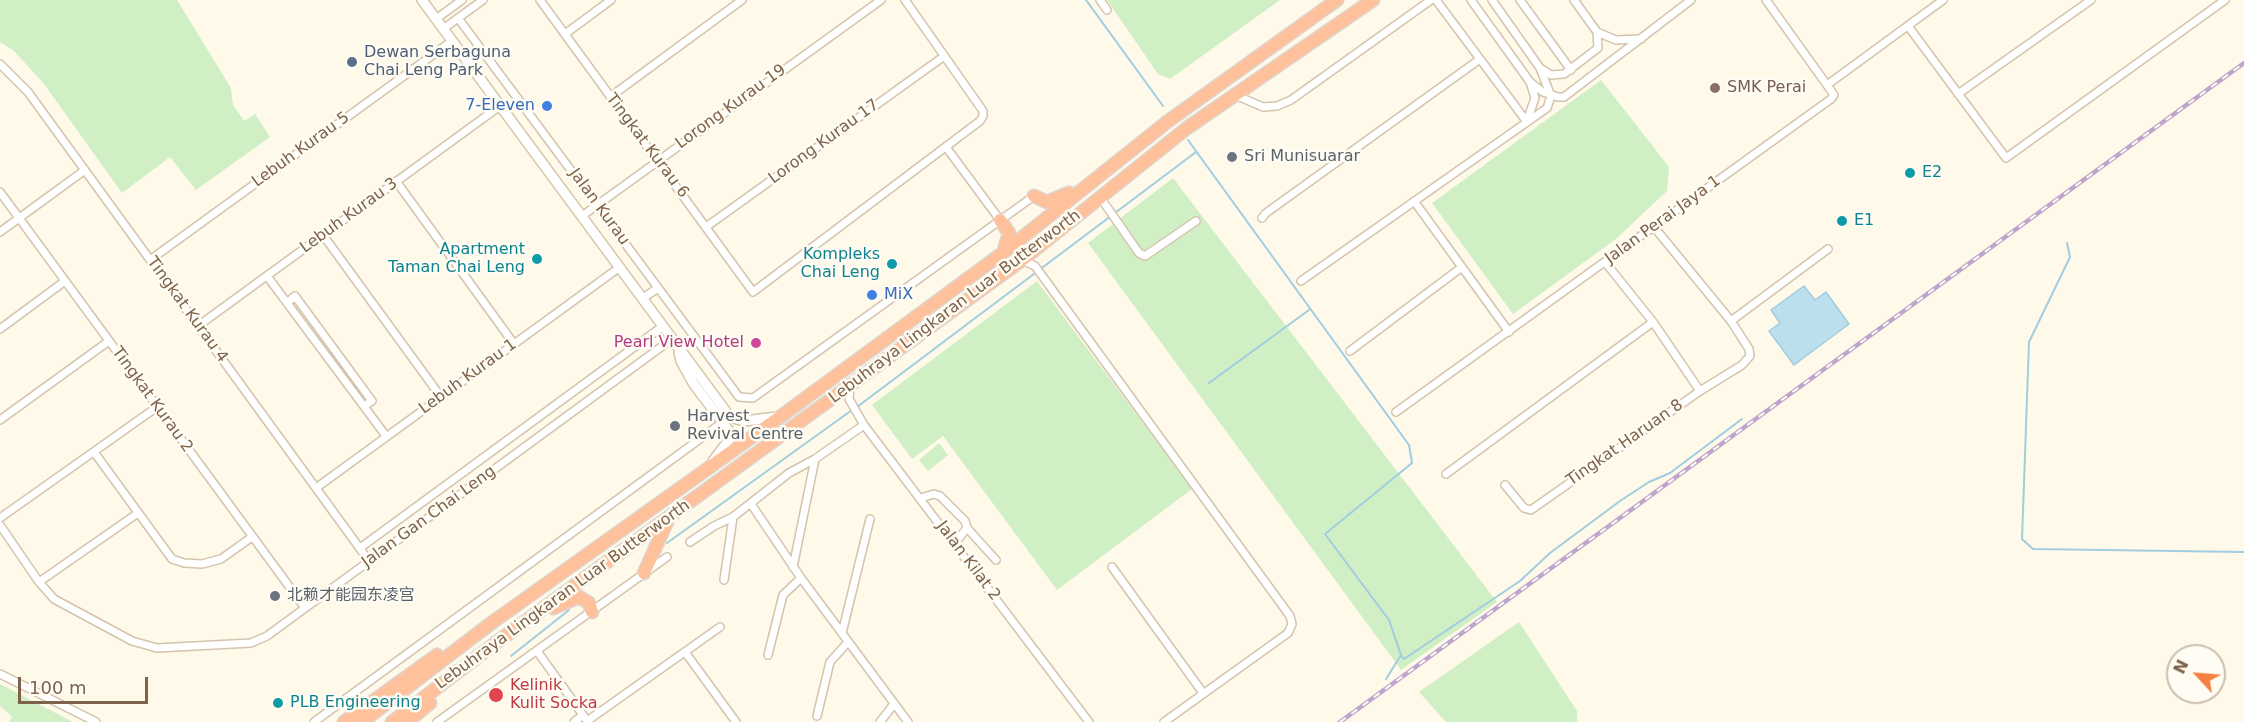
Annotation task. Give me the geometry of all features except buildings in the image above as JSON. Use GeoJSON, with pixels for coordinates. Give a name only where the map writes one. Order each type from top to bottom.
{"type":"FeatureCollection","features":[{"type":"Feature","properties":{"kind":"highway","name":"Lebuhraya Lingkaran Luar Butterworth"},"geometry":{"type":"LineString","coordinates":[[362,722],[490,624],[780,417],[1004,252],[1167,122],[1337,0]]}},
{"type":"Feature","properties":{"kind":"highway","name":"Lebuhraya Lingkaran Luar Butterworth"},"geometry":{"type":"LineString","coordinates":[[392,722],[497,642],[835,397],[850,397],[1187,128],[1373,0]]}},
{"type":"Feature","properties":{"kind":"highway"},"geometry":{"type":"LineString","coordinates":[[1034,196],[1047,201],[1055,200],[1098,177]]}},
{"type":"Feature","properties":{"kind":"highway"},"geometry":{"type":"LineString","coordinates":[[1000,220],[1010,233],[1004,252]]}},
{"type":"Feature","properties":{"kind":"highway"},"geometry":{"type":"LineString","coordinates":[[644,573],[668,518]]}},
{"type":"Feature","properties":{"kind":"highway"},"geometry":{"type":"LineString","coordinates":[[531,618],[579,597],[589,603],[592,612]]}},
{"type":"Feature","properties":{"kind":"highway"},"geometry":{"type":"LineString","coordinates":[[344,722],[462,638],[490,624]]}},
{"type":"Feature","properties":{"kind":"highway"},"geometry":{"type":"LineString","coordinates":[[406,722],[480,662],[497,642]]}},
{"type":"Feature","properties":{"kind":"street","name":"Jalan Kurau"},"geometry":{"type":"LineString","coordinates":[[422,0],[730,417],[744,421],[780,417]]}},
{"type":"Feature","properties":{"kind":"street"},"geometry":{"type":"LineString","coordinates":[[436,19],[462,0]]}},
{"type":"Feature","properties":{"kind":"street"},"geometry":{"type":"LineString","coordinates":[[443,29],[483,0]]}},
{"type":"Feature","properties":{"kind":"street","name":"Tingkat Kurau 6"},"geometry":{"type":"LineString","coordinates":[[540,0],[753,292],[946,147]]}},
{"type":"Feature","properties":{"kind":"street"},"geometry":{"type":"LineString","coordinates":[[565,34],[611,0]]}},
{"type":"Feature","properties":{"kind":"street"},"geometry":{"type":"LineString","coordinates":[[610,97],[742,0]]}},
{"type":"Feature","properties":{"kind":"street"},"geometry":{"type":"LineString","coordinates":[[865,0],[870,8]]}},
{"type":"Feature","properties":{"kind":"street","name":"Lorong Kurau 19"},"geometry":{"type":"LineString","coordinates":[[582,216],[881,0]]}},
{"type":"Feature","properties":{"kind":"street"},"geometry":{"type":"LineString","coordinates":[[905,0],[983,111],[980,121],[946,147],[1000,220],[1034,196]]}},
{"type":"Feature","properties":{"kind":"street"},"geometry":{"type":"LineString","coordinates":[[1100,0],[1107,10]]}},
{"type":"Feature","properties":{"kind":"street"},"geometry":{"type":"LineString","coordinates":[[1234,95],[1263,107],[1284,103],[1431,0]]}},
{"type":"Feature","properties":{"kind":"street"},"geometry":{"type":"LineString","coordinates":[[1436,0],[1527,122]]}},
{"type":"Feature","properties":{"kind":"street"},"geometry":{"type":"LineString","coordinates":[[1471,0],[1530,81],[1551,96],[1564,97]]}},
{"type":"Feature","properties":{"kind":"street"},"geometry":{"type":"LineString","coordinates":[[1491,0],[1540,68],[1551,96],[1547,108]]}},
{"type":"Feature","properties":{"kind":"street"},"geometry":{"type":"LineString","coordinates":[[1520,0],[1571,70]]}},
{"type":"Feature","properties":{"kind":"street"},"geometry":{"type":"LineString","coordinates":[[1574,0],[1597,32],[1616,40],[1641,39]]}},
{"type":"Feature","properties":{"kind":"street"},"geometry":{"type":"LineString","coordinates":[[1301,281],[1564,97],[1691,0]]}},
{"type":"Feature","properties":{"kind":"street"},"geometry":{"type":"LineString","coordinates":[[1766,0],[1827,85],[1943,0]]}},
{"type":"Feature","properties":{"kind":"street"},"geometry":{"type":"LineString","coordinates":[[1958,94],[2091,0]]}},
{"type":"Feature","properties":{"kind":"street"},"geometry":{"type":"LineString","coordinates":[[1908,26],[2006,158],[2225,0]]}},
{"type":"Feature","properties":{"kind":"street","name":"Jalan Kurau"},"geometry":{"type":"LineString","coordinates":[[458,18],[739,397],[753,398],[1000,220]]}},
{"type":"Feature","properties":{"kind":"street"},"geometry":{"type":"LineString","coordinates":[[1540,68],[1558,75],[1571,70],[1598,48],[1597,32]]}},
{"type":"Feature","properties":{"kind":"street","name":"Lebuh Kurau 5"},"geometry":{"type":"LineString","coordinates":[[150,260],[452,41]]}},
{"type":"Feature","properties":{"kind":"street","name":"Lorong Kurau 17"},"geometry":{"type":"LineString","coordinates":[[706,227],[943,57]]}},
{"type":"Feature","properties":{"kind":"street"},"geometry":{"type":"LineString","coordinates":[[1262,218],[1480,59]]}},
{"type":"Feature","properties":{"kind":"street","name":"Tingkat Kurau 4"},"geometry":{"type":"LineString","coordinates":[[0,64],[28,92],[369,561]]}},
{"type":"Feature","properties":{"kind":"street"},"geometry":{"type":"LineString","coordinates":[[1527,122],[1535,98],[1530,81]]}},
{"type":"Feature","properties":{"kind":"street","name":"Jalan Perai Jaya 1"},"geometry":{"type":"LineString","coordinates":[[1396,412],[1831,99],[1834,95],[1827,85]]}},
{"type":"Feature","properties":{"kind":"street","name":"Lebuh Kurau 3"},"geometry":{"type":"LineString","coordinates":[[198,326],[500,105]]}},
{"type":"Feature","properties":{"kind":"street"},"geometry":{"type":"LineString","coordinates":[[0,232],[85,170]]}},
{"type":"Feature","properties":{"kind":"street"},"geometry":{"type":"LineString","coordinates":[[396,181],[514,344]]}},
{"type":"Feature","properties":{"kind":"street","name":"Tingkat Kurau 2"},"geometry":{"type":"LineString","coordinates":[[0,192],[305,608]]}},
{"type":"Feature","properties":{"kind":"street"},"geometry":{"type":"LineString","coordinates":[[1100,197],[1139,253],[1145,256],[1196,221]]}},
{"type":"Feature","properties":{"kind":"street"},"geometry":{"type":"LineString","coordinates":[[1414,201],[1509,332]]}},
{"type":"Feature","properties":{"kind":"street"},"geometry":{"type":"LineString","coordinates":[[1654,226],[1731,321],[1828,249]]}},
{"type":"Feature","properties":{"kind":"street"},"geometry":{"type":"LineString","coordinates":[[323,235],[441,397]]}},
{"type":"Feature","properties":{"kind":"street"},"geometry":{"type":"LineString","coordinates":[[1036,268],[1040,246]]}},
{"type":"Feature","properties":{"kind":"street"},"geometry":{"type":"LineString","coordinates":[[1022,260],[1036,268],[1290,616],[1292,624],[1288,633],[1167,721]]}},
{"type":"Feature","properties":{"kind":"street"},"geometry":{"type":"LineString","coordinates":[[1605,262],[1653,322],[1700,391]]}},
{"type":"Feature","properties":{"kind":"street","name":"Lebuh Kurau 1"},"geometry":{"type":"LineString","coordinates":[[316,488],[620,267]]}},
{"type":"Feature","properties":{"kind":"street"},"geometry":{"type":"LineString","coordinates":[[1350,351],[1462,267]]}},
{"type":"Feature","properties":{"kind":"street"},"geometry":{"type":"LineString","coordinates":[[267,276],[386,436]]}},
{"type":"Feature","properties":{"kind":"street"},"geometry":{"type":"LineString","coordinates":[[0,329],[65,281]]}},
{"type":"Feature","properties":{"kind":"street"},"geometry":{"type":"LineString","coordinates":[[643,298],[658,288]]}},
{"type":"Feature","properties":{"kind":"street","name":"Tingkat Haruan 8"},"geometry":{"type":"LineString","coordinates":[[1504,485],[1524,508],[1531,510],[1700,391],[1742,365],[1750,356],[1749,349],[1731,321]]}},
{"type":"Feature","properties":{"kind":"street"},"geometry":{"type":"LineString","coordinates":[[1446,474],[1653,322]]}},
{"type":"Feature","properties":{"kind":"street","name":"Jalan Gan Chai Leng"},"geometry":{"type":"LineString","coordinates":[[360,548],[663,326]]}},
{"type":"Feature","properties":{"kind":"street","name":"Jalan Gan Chai Leng"},"geometry":{"type":"LineString","coordinates":[[0,525],[39,582],[54,599],[132,641],[157,648],[251,643],[267,636],[672,339]]}},
{"type":"Feature","properties":{"kind":"street"},"geometry":{"type":"LineString","coordinates":[[0,420],[109,341]]}},
{"type":"Feature","properties":{"kind":"street","name":"Jalan Kurau"},"geometry":{"type":"LineString","coordinates":[[679,348],[681,361],[693,383],[723,422]]}},
{"type":"Feature","properties":{"kind":"street","name":"Jalan Kilat 2"},"geometry":{"type":"LineString","coordinates":[[850,397],[864,425],[1089,722]]}},
{"type":"Feature","properties":{"kind":"street"},"geometry":{"type":"LineString","coordinates":[[0,518],[157,407]]}},
{"type":"Feature","properties":{"kind":"street"},"geometry":{"type":"LineString","coordinates":[[314,722],[723,422],[729,431],[729,440],[703,471]]}},
{"type":"Feature","properties":{"kind":"street"},"geometry":{"type":"LineString","coordinates":[[690,542],[733,517],[789,473],[815,459],[864,425]]}},
{"type":"Feature","properties":{"kind":"street"},"geometry":{"type":"LineString","coordinates":[[94,452],[172,559],[184,563],[202,564],[221,559],[252,537]]}},
{"type":"Feature","properties":{"kind":"street"},"geometry":{"type":"LineString","coordinates":[[793,567],[815,459]]}},
{"type":"Feature","properties":{"kind":"street"},"geometry":{"type":"LineString","coordinates":[[921,498],[934,494],[944,498],[996,560]]}},
{"type":"Feature","properties":{"kind":"street"},"geometry":{"type":"LineString","coordinates":[[751,504],[793,567],[908,722]]}},
{"type":"Feature","properties":{"kind":"street"},"geometry":{"type":"LineString","coordinates":[[39,582],[138,513]]}},
{"type":"Feature","properties":{"kind":"street"},"geometry":{"type":"LineString","coordinates":[[724,580],[733,517]]}},
{"type":"Feature","properties":{"kind":"street"},"geometry":{"type":"LineString","coordinates":[[842,633],[870,519]]}},
{"type":"Feature","properties":{"kind":"street"},"geometry":{"type":"LineString","coordinates":[[955,543],[967,528]]}},
{"type":"Feature","properties":{"kind":"street"},"geometry":{"type":"LineString","coordinates":[[437,722],[667,557]]}},
{"type":"Feature","properties":{"kind":"street"},"geometry":{"type":"LineString","coordinates":[[1112,567],[1203,693]]}},
{"type":"Feature","properties":{"kind":"street"},"geometry":{"type":"LineString","coordinates":[[768,655],[783,595],[801,578]]}},
{"type":"Feature","properties":{"kind":"street"},"geometry":{"type":"LineString","coordinates":[[574,722],[586,719],[720,627]]}},
{"type":"Feature","properties":{"kind":"street"},"geometry":{"type":"LineString","coordinates":[[817,716],[830,662],[848,642]]}},
{"type":"Feature","properties":{"kind":"street"},"geometry":{"type":"LineString","coordinates":[[537,651],[586,719]]}},
{"type":"Feature","properties":{"kind":"street"},"geometry":{"type":"LineString","coordinates":[[685,652],[736,722]]}},
{"type":"Feature","properties":{"kind":"street"},"geometry":{"type":"LineString","coordinates":[[0,674],[96,722]]}},
{"type":"Feature","properties":{"kind":"street"},"geometry":{"type":"LineString","coordinates":[[880,722],[894,704]]}},
{"type":"Feature","properties":{"kind":"green space"},"geometry":{"type":"Polygon","coordinates":[[[0,0],[177,0],[231,88],[233,105],[244,121],[255,114],[270,137],[196,190],[170,157],[122,193],[44,84],[14,51],[0,42],[0,0]]]}},
{"type":"Feature","properties":{"kind":"green space"},"geometry":{"type":"Polygon","coordinates":[[[1107,0],[1280,0],[1170,79],[1158,74],[1107,0]]]}},
{"type":"Feature","properties":{"kind":"green space"},"geometry":{"type":"Polygon","coordinates":[[[1601,80],[1669,167],[1667,191],[1616,239],[1513,314],[1432,203],[1601,80]]]}},
{"type":"Feature","properties":{"kind":"green space"},"geometry":{"type":"Polygon","coordinates":[[[1173,178],[1497,602],[1401,670],[1088,243],[1173,178]]]}},
{"type":"Feature","properties":{"kind":"green space"},"geometry":{"type":"Polygon","coordinates":[[[1037,281],[1192,489],[1057,590],[943,436],[912,459],[872,405],[1037,281]]]}},
{"type":"Feature","properties":{"kind":"green space"},"geometry":{"type":"Polygon","coordinates":[[[939,443],[948,455],[928,471],[919,460],[939,443]]]}},
{"type":"Feature","properties":{"kind":"green space"},"geometry":{"type":"Polygon","coordinates":[[[1519,622],[1577,711],[1577,722],[1446,722],[1419,692],[1519,622]]]}},
{"type":"Feature","properties":{"kind":"green space"},"geometry":{"type":"Polygon","coordinates":[[[0,684],[73,722],[9,722],[12,717],[0,706],[0,684]]]}},
{"type":"Feature","properties":{"kind":"water"},"geometry":{"type":"Polygon","coordinates":[[[1804,286],[1815,300],[1826,292],[1849,324],[1794,365],[1769,331],[1780,323],[1771,310],[1804,286]]]}},
{"type":"Feature","properties":{"kind":"waterway"},"geometry":{"type":"LineString","coordinates":[[1086,0],[1163,106]]}},
{"type":"Feature","properties":{"kind":"waterway"},"geometry":{"type":"LineString","coordinates":[[1188,140],[1409,445],[1412,463],[1325,534],[1389,620],[1401,655],[1386,679]]}},
{"type":"Feature","properties":{"kind":"waterway"},"geometry":{"type":"LineString","coordinates":[[857,407],[1196,152]]}},
{"type":"Feature","properties":{"kind":"waterway"},"geometry":{"type":"LineString","coordinates":[[2067,243],[2070,257],[2029,342],[2022,539],[2033,549],[2244,552]]}},
{"type":"Feature","properties":{"kind":"waterway"},"geometry":{"type":"LineString","coordinates":[[1209,383],[1309,310]]}},
{"type":"Feature","properties":{"kind":"waterway"},"geometry":{"type":"LineString","coordinates":[[667,543],[852,410]]}},
{"type":"Feature","properties":{"kind":"waterway"},"geometry":{"type":"LineString","coordinates":[[1401,655],[1404,659],[1520,581],[1550,553],[1620,501],[1649,482],[1670,473],[1742,419]]}},
{"type":"Feature","properties":{"kind":"waterway"},"geometry":{"type":"LineString","coordinates":[[511,656],[569,610]]}},
{"type":"Feature","properties":{"kind":"railway"},"geometry":{"type":"LineString","coordinates":[[1340,722],[2244,63]]}},
{"type":"Feature","properties":{"kind":"place","name":"Dewan Serbaguna Chai Leng Park"},"geometry":{"type":"Point","coordinates":[352,62]}},
{"type":"Feature","properties":{"kind":"place","name":"SMK Perai"},"geometry":{"type":"Point","coordinates":[1715,88]}},
{"type":"Feature","properties":{"kind":"place","name":"7-Eleven"},"geometry":{"type":"Point","coordinates":[547,106]}},
{"type":"Feature","properties":{"kind":"place","name":"Sri Munisuarar"},"geometry":{"type":"Point","coordinates":[1232,157]}},
{"type":"Feature","properties":{"kind":"place","name":"E2"},"geometry":{"type":"Point","coordinates":[1910,173]}},
{"type":"Feature","properties":{"kind":"place","name":"E1"},"geometry":{"type":"Point","coordinates":[1842,221]}},
{"type":"Feature","properties":{"kind":"place","name":"Apartment Taman Chai Leng"},"geometry":{"type":"Point","coordinates":[537,259]}},
{"type":"Feature","properties":{"kind":"place","name":"Kompleks Chai Leng"},"geometry":{"type":"Point","coordinates":[892,264]}},
{"type":"Feature","properties":{"kind":"place","name":"MiX"},"geometry":{"type":"Point","coordinates":[872,295]}},
{"type":"Feature","properties":{"kind":"place","name":"Pearl View Hotel"},"geometry":{"type":"Point","coordinates":[756,343]}},
{"type":"Feature","properties":{"kind":"place","name":"Harvest Revival Centre"},"geometry":{"type":"Point","coordinates":[675,426]}},
{"type":"Feature","properties":{"kind":"place","name":"北赖才能园东凌宫"},"geometry":{"type":"Point","coordinates":[275,596]}},
{"type":"Feature","properties":{"kind":"place","name":"Kelinik Kulit Socka"},"geometry":{"type":"Point","coordinates":[496,695]}},
{"type":"Feature","properties":{"kind":"place","name":"PLB Engineering"},"geometry":{"type":"Point","coordinates":[278,703]}}]}
